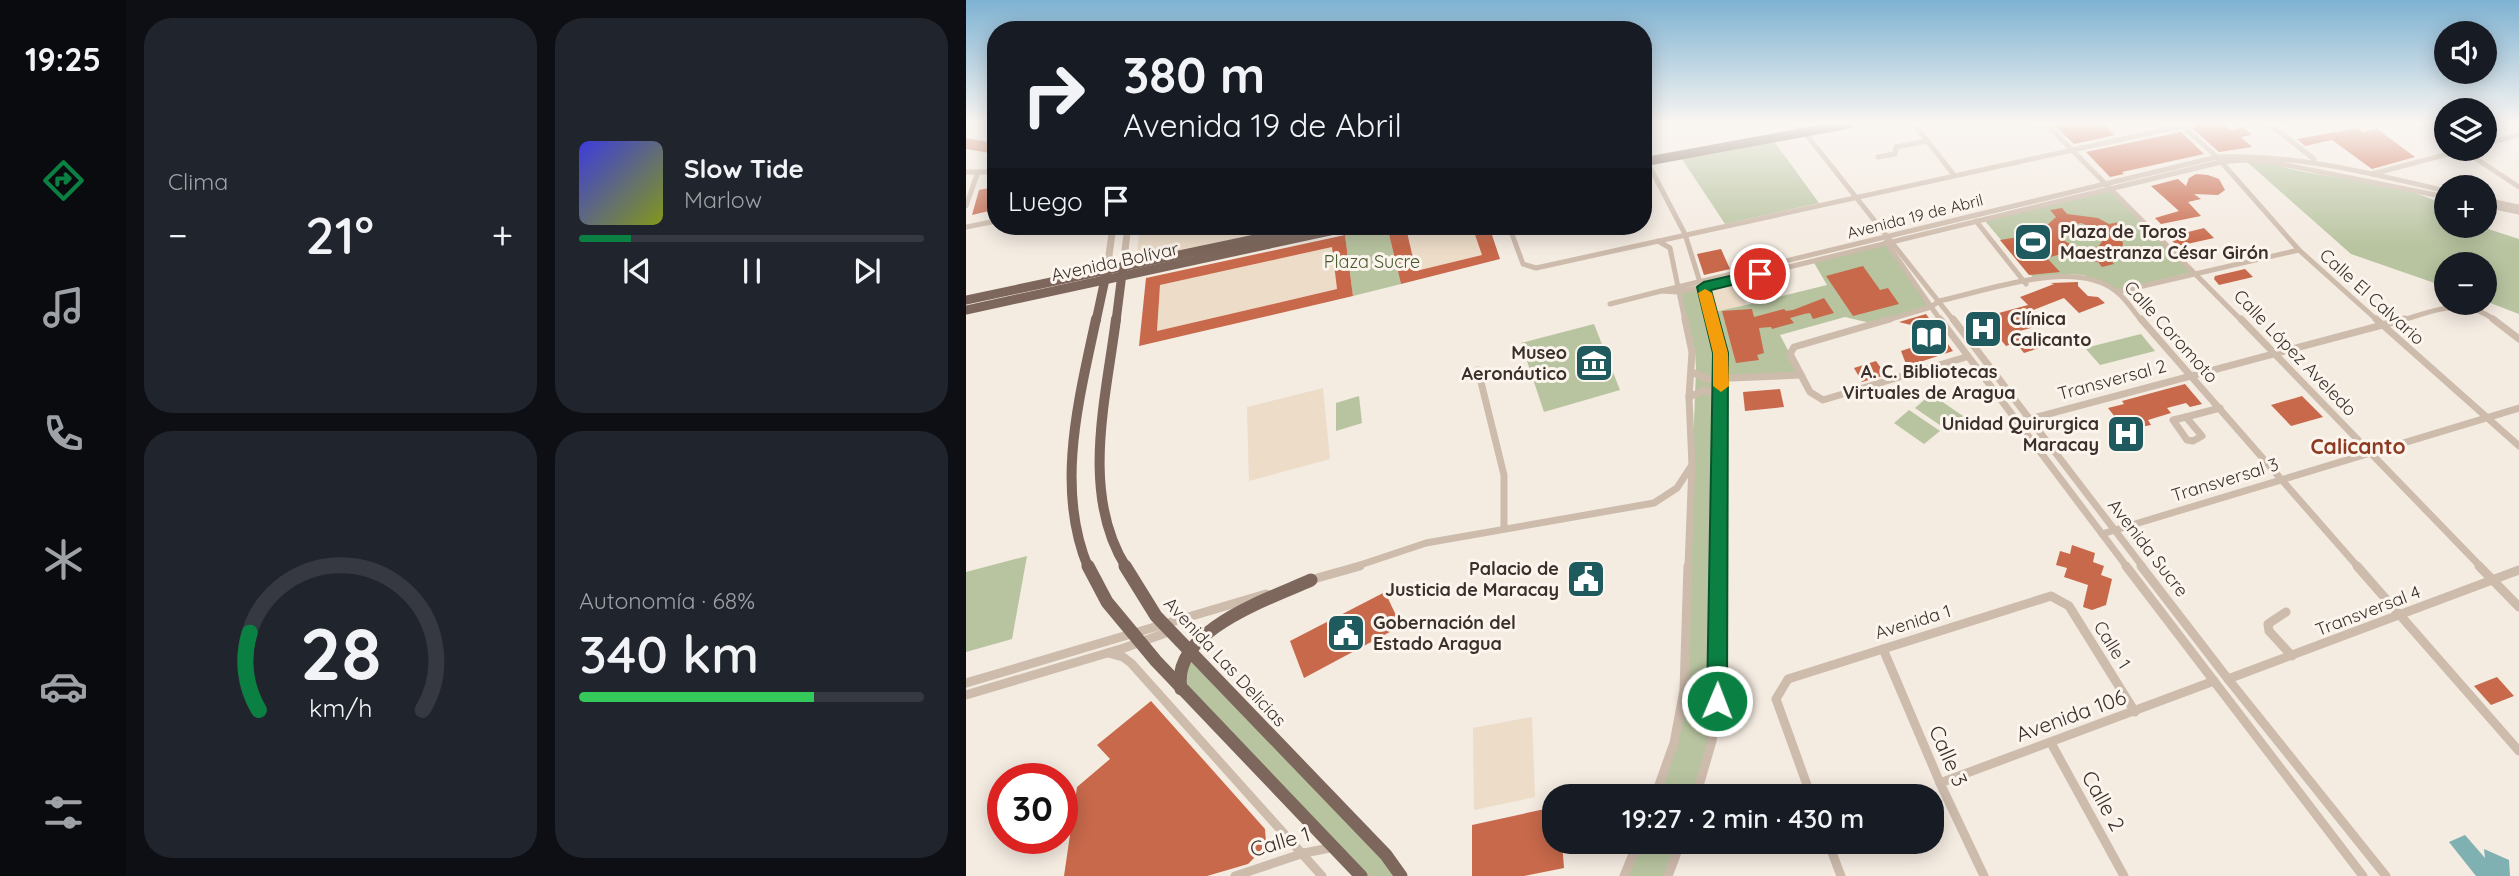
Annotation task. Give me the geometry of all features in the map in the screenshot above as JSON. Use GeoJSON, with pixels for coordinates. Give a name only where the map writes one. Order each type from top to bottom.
{"type":"FeatureCollection","features":[{"type":"Feature","properties":{"kind":"main road","name":"Avenida Bolívar"},"geometry":{"type":"LineString","coordinates":[[1123,272],[1278,235]]}},
{"type":"Feature","properties":{"kind":"main road","name":"Avenida Bolívar"},"geometry":{"type":"LineString","coordinates":[[966,300],[1308,235]]}},
{"type":"Feature","properties":{"kind":"main road","name":"Avenida Las Delicias"},"geometry":{"type":"LineString","coordinates":[[1123,272],[1102,432],[1099,478],[1103,507],[1118,555],[1131,579],[1168,628],[1386,855],[1401,876]]}},
{"type":"Feature","properties":{"kind":"main road","name":"Avenida Bolívar"},"geometry":{"type":"LineString","coordinates":[[966,310],[1106,275]]}},
{"type":"Feature","properties":{"kind":"main road"},"geometry":{"type":"LineString","coordinates":[[1106,275],[1073,452],[1072,495],[1086,562],[1096,582],[1136,638],[1181,689],[1361,876]]}},
{"type":"Feature","properties":{"kind":"main road"},"geometry":{"type":"LineString","coordinates":[[1181,689],[1181,664],[1190,650],[1208,634],[1231,619],[1311,580]]}},
{"type":"Feature","properties":{"kind":"street","name":"Avenida Sucre"},"geometry":{"type":"LineString","coordinates":[[1831,165],[1889,242],[1966,356],[2363,876]]}},
{"type":"Feature","properties":{"kind":"street"},"geometry":{"type":"LineString","coordinates":[[1946,165],[1954,175]]}},
{"type":"Feature","properties":{"kind":"street"},"geometry":{"type":"LineString","coordinates":[[1513,235],[1524,264],[1536,268],[2001,165]]}},
{"type":"Feature","properties":{"kind":"street","name":"Calle López Aveledo"},"geometry":{"type":"LineString","coordinates":[[2087,165],[2197,274],[2519,607]]}},
{"type":"Feature","properties":{"kind":"street","name":"Avenida 19 de Abril"},"geometry":{"type":"LineString","coordinates":[[1889,242],[2194,165]]}},
{"type":"Feature","properties":{"kind":"street","name":"Calle El Calvario"},"geometry":{"type":"LineString","coordinates":[[2224,165],[2299,250],[2519,446]]}},
{"type":"Feature","properties":{"kind":"street","name":"Avenida 19 de Abril"},"geometry":{"type":"LineString","coordinates":[[2283,165],[2434,195]]}},
{"type":"Feature","properties":{"kind":"street","name":"Avenida 19 de Abril"},"geometry":{"type":"LineString","coordinates":[[2334,165],[2434,188]]}},
{"type":"Feature","properties":{"kind":"street"},"geometry":{"type":"LineString","coordinates":[[2305,169],[2371,174],[2405,165]]}},
{"type":"Feature","properties":{"kind":"street"},"geometry":{"type":"LineString","coordinates":[[2488,165],[2519,187]]}},
{"type":"Feature","properties":{"kind":"street"},"geometry":{"type":"LineString","coordinates":[[966,170],[987,170]]}},
{"type":"Feature","properties":{"kind":"street"},"geometry":{"type":"LineString","coordinates":[[966,170],[987,171]]}},
{"type":"Feature","properties":{"kind":"street"},"geometry":{"type":"LineString","coordinates":[[966,206],[978,172]]}},
{"type":"Feature","properties":{"kind":"street"},"geometry":{"type":"LineString","coordinates":[[1652,173],[1685,234],[1703,284],[1720,353],[1717,701],[1712,741],[1699,784]]}},
{"type":"Feature","properties":{"kind":"street","name":"Avenida 19 de Abril"},"geometry":{"type":"LineString","coordinates":[[1610,304],[1889,242],[2109,185]]}},
{"type":"Feature","properties":{"kind":"street"},"geometry":{"type":"LineString","coordinates":[[2497,205],[2519,210]]}},
{"type":"Feature","properties":{"kind":"street"},"geometry":{"type":"LineString","coordinates":[[1976,221],[2026,284]]}},
{"type":"Feature","properties":{"kind":"street"},"geometry":{"type":"LineString","coordinates":[[966,227],[987,223]]}},
{"type":"Feature","properties":{"kind":"street"},"geometry":{"type":"LineString","coordinates":[[1106,275],[1112,235]]}},
{"type":"Feature","properties":{"kind":"street"},"geometry":{"type":"LineString","coordinates":[[1123,272],[1127,235]]}},
{"type":"Feature","properties":{"kind":"street"},"geometry":{"type":"LineString","coordinates":[[1658,240],[1670,248],[1692,352],[1689,397],[1692,465],[1684,690],[1674,743],[1659,784]]}},
{"type":"Feature","properties":{"kind":"street","name":"Avenida Sucre"},"geometry":{"type":"LineString","coordinates":[[1889,242],[1939,301],[2228,679],[2386,876]]}},
{"type":"Feature","properties":{"kind":"street"},"geometry":{"type":"LineString","coordinates":[[2117,292],[2299,250]]}},
{"type":"Feature","properties":{"kind":"street","name":"Calle Coromoto"},"geometry":{"type":"LineString","coordinates":[[1801,375],[1790,354],[1794,347],[1931,307],[1939,301],[2077,276],[2096,281],[2117,292],[2519,751]]}},
{"type":"Feature","properties":{"kind":"street","name":"Transversal 2"},"geometry":{"type":"LineString","coordinates":[[2030,419],[2458,305],[2482,310],[2519,338]]}},
{"type":"Feature","properties":{"kind":"street"},"geometry":{"type":"LineString","coordinates":[[1692,372],[1703,378],[1721,379],[1801,375],[1810,392],[1823,400],[1966,356]]}},
{"type":"Feature","properties":{"kind":"street"},"geometry":{"type":"LineString","coordinates":[[1478,370],[1504,475],[1504,528]]}},
{"type":"Feature","properties":{"kind":"street"},"geometry":{"type":"LineString","coordinates":[[1689,397],[1698,389],[1707,389],[1721,397]]}},
{"type":"Feature","properties":{"kind":"street"},"geometry":{"type":"LineString","coordinates":[[2186,416],[2220,408]]}},
{"type":"Feature","properties":{"kind":"street","name":"Transversal 3"},"geometry":{"type":"LineString","coordinates":[[2102,534],[2519,408]]}},
{"type":"Feature","properties":{"kind":"street"},"geometry":{"type":"LineString","coordinates":[[966,683],[1136,638],[1311,580],[1384,559],[1426,543],[1654,503],[1673,493],[1684,483],[1692,465]]}},
{"type":"Feature","properties":{"kind":"street","name":"Transversal 4"},"geometry":{"type":"LineString","coordinates":[[2228,679],[2519,570]]}},
{"type":"Feature","properties":{"kind":"street","name":"Avenida 1"},"geometry":{"type":"LineString","coordinates":[[1807,784],[1776,699],[1788,679],[2051,596],[2059,598]]}},
{"type":"Feature","properties":{"kind":"street","name":"Calle 1"},"geometry":{"type":"LineString","coordinates":[[2059,598],[2069,606],[2134,712]]}},
{"type":"Feature","properties":{"kind":"street"},"geometry":{"type":"LineString","coordinates":[[2286,612],[2268,624],[2269,631],[2292,656]]}},
{"type":"Feature","properties":{"kind":"street"},"geometry":{"type":"LineString","coordinates":[[966,695],[1108,653],[1136,638]]}},
{"type":"Feature","properties":{"kind":"street","name":"Calle 3"},"geometry":{"type":"LineString","coordinates":[[1882,649],[1984,876]]}},
{"type":"Feature","properties":{"kind":"street"},"geometry":{"type":"LineString","coordinates":[[1108,653],[1123,657],[1131,663],[1322,876]]}},
{"type":"Feature","properties":{"kind":"street","name":"Avenida 106"},"geometry":{"type":"LineString","coordinates":[[1940,783],[2214,681]]}},
{"type":"Feature","properties":{"kind":"street","name":"Calle 2"},"geometry":{"type":"LineString","coordinates":[[2051,743],[2124,876]]}},
{"type":"Feature","properties":{"kind":"street","name":"Calle 1"},"geometry":{"type":"LineString","coordinates":[[1235,876],[1304,853],[1336,847]]}},
{"type":"Feature","properties":{"kind":"street"},"geometry":{"type":"LineString","coordinates":[[1624,876],[1633,854]]}},
{"type":"Feature","properties":{"kind":"street"},"geometry":{"type":"LineString","coordinates":[[1668,876],[1676,854]]}},
{"type":"Feature","properties":{"kind":"street"},"geometry":{"type":"LineString","coordinates":[[1833,854],[1841,876]]}},
{"type":"Feature","properties":{"kind":"green space"},"geometry":{"type":"Polygon","coordinates":[[[1686,165],[1791,165],[1819,203],[1725,224],[1686,165]]]}},
{"type":"Feature","properties":{"kind":"green space"},"geometry":{"type":"Polygon","coordinates":[[[2250,165],[2273,165],[2377,184],[2430,198],[2434,200],[2434,238],[2497,238],[2497,232],[2519,239],[2519,314],[2497,306],[2497,252],[2434,252],[2434,283],[2351,254],[2250,165]]]}},
{"type":"Feature","properties":{"kind":"green space"},"geometry":{"type":"Polygon","coordinates":[[[2111,191],[2193,272],[2117,290],[2083,275],[2068,274],[2035,280],[1985,221],[2111,191]]]}},
{"type":"Feature","properties":{"kind":"green space","name":"Plaza Sucre"},"geometry":{"type":"Polygon","coordinates":[[[1345,235],[1389,235],[1401,284],[1353,296],[1345,235]]]}},
{"type":"Feature","properties":{"kind":"green space"},"geometry":{"type":"Polygon","coordinates":[[[1886,245],[1931,307],[1874,324],[1845,317],[1780,335],[1801,375],[1723,380],[1717,701],[1699,784],[1659,784],[1680,715],[1684,690],[1696,369],[1695,351],[1680,292],[1733,280],[1746,305],[1827,285],[1813,261],[1886,245]]]}},
{"type":"Feature","properties":{"kind":"green space"},"geometry":{"type":"Polygon","coordinates":[[[1594,324],[1620,390],[1544,412],[1521,343],[1594,324]]]}},
{"type":"Feature","properties":{"kind":"green space"},"geometry":{"type":"Polygon","coordinates":[[[2141,334],[2155,351],[2100,365],[2085,348],[2141,334]]]}},
{"type":"Feature","properties":{"kind":"green space"},"geometry":{"type":"Polygon","coordinates":[[[1931,394],[1963,416],[1947,430],[1915,408],[1931,394]]]}},
{"type":"Feature","properties":{"kind":"green space"},"geometry":{"type":"Polygon","coordinates":[[[1359,396],[1362,423],[1336,431],[1336,403],[1359,396]]]}},
{"type":"Feature","properties":{"kind":"green space"},"geometry":{"type":"Polygon","coordinates":[[[1909,410],[1940,431],[1924,444],[1894,423],[1909,410]]]}},
{"type":"Feature","properties":{"kind":"green space"},"geometry":{"type":"Polygon","coordinates":[[[1027,556],[1012,639],[966,652],[966,572],[1027,556]]]}},
{"type":"Feature","properties":{"kind":"green space"},"geometry":{"type":"Polygon","coordinates":[[[1190,650],[1401,876],[1361,876],[1181,689],[1190,650]]]}},
{"type":"Feature","properties":{"kind":"green space"},"geometry":{"type":"Polygon","coordinates":[[[1633,854],[1676,854],[1668,876],[1624,876],[1633,854]]]}},
{"type":"Feature","properties":{"kind":"shaded area"},"geometry":{"type":"Polygon","coordinates":[[[1139,235],[1254,235],[1136,260],[1139,235]]]}},
{"type":"Feature","properties":{"kind":"shaded area"},"geometry":{"type":"Polygon","coordinates":[[[1408,235],[1475,235],[1482,255],[1416,271],[1408,235]]]}},
{"type":"Feature","properties":{"kind":"shaded area"},"geometry":{"type":"Polygon","coordinates":[[[1332,247],[1337,289],[1157,331],[1160,285],[1332,247]]]}},
{"type":"Feature","properties":{"kind":"shaded area"},"geometry":{"type":"Polygon","coordinates":[[[1733,280],[1746,305],[1710,313],[1704,287],[1733,280]]]}},
{"type":"Feature","properties":{"kind":"shaded area"},"geometry":{"type":"Polygon","coordinates":[[[1323,388],[1330,459],[1249,481],[1247,407],[1323,388]]]}},
{"type":"Feature","properties":{"kind":"shaded area"},"geometry":{"type":"Polygon","coordinates":[[[1532,717],[1535,797],[1474,810],[1473,728],[1532,717]]]}},
{"type":"Feature","properties":{"kind":"water"},"geometry":{"type":"Polygon","coordinates":[[[2465,835],[2485,858],[2484,849],[2509,860],[2510,876],[2476,876],[2449,842],[2465,835]]]}},
{"type":"Feature","properties":{"kind":"building"},"geometry":{"type":"Polygon","coordinates":[[[2098,165],[2154,165],[2122,172],[2124,174],[2110,177],[2098,165]]]}},
{"type":"Feature","properties":{"kind":"building"},"geometry":{"type":"Polygon","coordinates":[[[2366,165],[2387,165],[2372,169],[2366,165]]]}},
{"type":"Feature","properties":{"kind":"building"},"geometry":{"type":"Polygon","coordinates":[[[2196,174],[2219,179],[2225,190],[2218,195],[2194,194],[2201,199],[2188,202],[2201,216],[2161,224],[2155,218],[2179,211],[2151,186],[2178,179],[2186,186],[2189,178],[2196,174]]]}},
{"type":"Feature","properties":{"kind":"building"},"geometry":{"type":"Polygon","coordinates":[[[987,188],[987,211],[972,215],[979,190],[987,188]]]}},
{"type":"Feature","properties":{"kind":"building","name":"Plaza de Toros Maestranza César Girón"},"geometry":{"type":"Polygon","coordinates":[[[2062,208],[2067,214],[2098,218],[2109,224],[2119,222],[2127,231],[2120,233],[2123,244],[2120,252],[2110,259],[2114,264],[2102,267],[2098,262],[2074,259],[2061,254],[2047,258],[2060,272],[2029,275],[2000,240],[2044,233],[2046,226],[2056,217],[2050,210],[2062,208]],[[2081,223],[2063,227],[2059,235],[2061,239],[2079,249],[2098,247],[2103,240],[2094,228],[2081,223]]]}},
{"type":"Feature","properties":{"kind":"building"},"geometry":{"type":"Polygon","coordinates":[[[2204,228],[2214,238],[2178,246],[2168,237],[2204,228]]]}},
{"type":"Feature","properties":{"kind":"building"},"geometry":{"type":"Polygon","coordinates":[[[1345,235],[1353,296],[1139,346],[1146,278],[1345,235]],[[1332,247],[1160,285],[1157,331],[1337,289],[1332,247]]]}},
{"type":"Feature","properties":{"kind":"building"},"geometry":{"type":"Polygon","coordinates":[[[1389,235],[1408,235],[1416,271],[1482,255],[1475,235],[1492,235],[1500,259],[1401,284],[1389,235]]]}},
{"type":"Feature","properties":{"kind":"building"},"geometry":{"type":"Polygon","coordinates":[[[1721,249],[1730,269],[1704,275],[1697,254],[1721,249]]]}},
{"type":"Feature","properties":{"kind":"building"},"geometry":{"type":"Polygon","coordinates":[[[1863,266],[1880,290],[1888,288],[1899,304],[1853,316],[1826,276],[1863,266]]]}},
{"type":"Feature","properties":{"kind":"building"},"geometry":{"type":"Polygon","coordinates":[[[2245,269],[2253,277],[2219,285],[2214,279],[2215,276],[2245,269]]]}},
{"type":"Feature","properties":{"kind":"building"},"geometry":{"type":"Polygon","coordinates":[[[2078,282],[2078,286],[2088,296],[2098,297],[2105,303],[2079,313],[2064,298],[2031,311],[2051,322],[2020,331],[2031,344],[2046,341],[2048,345],[2024,353],[2016,343],[2006,346],[1992,329],[1976,334],[1966,322],[2028,305],[2020,297],[2054,284],[2050,283],[2078,282]]]}},
{"type":"Feature","properties":{"kind":"building"},"geometry":{"type":"Polygon","coordinates":[[[1824,298],[1834,313],[1813,319],[1810,313],[1804,314],[1790,318],[1794,323],[1772,329],[1759,328],[1764,353],[1757,355],[1759,360],[1736,363],[1722,311],[1752,309],[1754,317],[1784,309],[1793,310],[1824,298]]]}},
{"type":"Feature","properties":{"kind":"building","name":"A. C. Bibliotecas Virtuales de Aragua"},"geometry":{"type":"Polygon","coordinates":[[[1926,314],[1953,351],[1911,365],[1909,362],[1906,364],[1901,351],[1922,344],[1911,325],[1899,322],[1926,314]]]}},
{"type":"Feature","properties":{"kind":"building"},"geometry":{"type":"Polygon","coordinates":[[[1876,361],[1886,375],[1862,382],[1854,368],[1876,361]]]}},
{"type":"Feature","properties":{"kind":"building"},"geometry":{"type":"Polygon","coordinates":[[[2185,384],[2202,404],[2190,407],[2186,403],[2167,408],[2171,413],[2148,420],[2151,425],[2125,430],[2108,408],[2124,404],[2122,401],[2185,384]]]}},
{"type":"Feature","properties":{"kind":"building"},"geometry":{"type":"Polygon","coordinates":[[[1780,389],[1784,407],[1745,411],[1743,392],[1780,389]]]}},
{"type":"Feature","properties":{"kind":"building"},"geometry":{"type":"Polygon","coordinates":[[[2302,396],[2323,417],[2291,426],[2271,405],[2302,396]]]}},
{"type":"Feature","properties":{"kind":"building"},"geometry":{"type":"Polygon","coordinates":[[[2072,545],[2095,553],[2093,562],[2104,566],[2101,575],[2112,579],[2106,605],[2092,610],[2083,607],[2088,585],[2064,577],[2067,568],[2056,565],[2060,551],[2070,554],[2072,545]]]}},
{"type":"Feature","properties":{"kind":"building","name":"Gobernación del Estado Aragua"},"geometry":{"type":"Polygon","coordinates":[[[1385,592],[1401,626],[1304,678],[1290,641],[1385,592]]]}},
{"type":"Feature","properties":{"kind":"building"},"geometry":{"type":"Polygon","coordinates":[[[2497,677],[2514,696],[2491,705],[2474,686],[2497,677]]]}},
{"type":"Feature","properties":{"kind":"building"},"geometry":{"type":"Polygon","coordinates":[[[1151,701],[1265,829],[1266,842],[1260,852],[1248,864],[1207,876],[1064,876],[1067,854],[1078,854],[1078,786],[1110,759],[1097,745],[1151,701]]]}},
{"type":"Feature","properties":{"kind":"building"},"geometry":{"type":"Polygon","coordinates":[[[1542,810],[1542,854],[1563,854],[1564,868],[1524,876],[1472,876],[1472,825],[1542,810]]]}},
{"type":"Feature","properties":{"kind":"slow traffic"},"geometry":{"type":"LineString","coordinates":[[1705,293],[1720,353],[1721,386]]}},
{"type":"Feature","properties":{"kind":"place","name":"Plaza de Toros Maestranza César Girón"},"geometry":{"type":"Point","coordinates":[2033,242]}},
{"type":"Feature","properties":{"kind":"place","name":"Clínica Calicanto"},"geometry":{"type":"Point","coordinates":[1983,329]}},
{"type":"Feature","properties":{"kind":"place","name":"A. C. Bibliotecas Virtuales de Aragua"},"geometry":{"type":"Point","coordinates":[1929,337]}},
{"type":"Feature","properties":{"kind":"place","name":"Museo Aeronáutico"},"geometry":{"type":"Point","coordinates":[1594,363]}},
{"type":"Feature","properties":{"kind":"place","name":"Unidad Quirurgica Maracay"},"geometry":{"type":"Point","coordinates":[2126,434]}},
{"type":"Feature","properties":{"kind":"place","name":"Palacio de Justicia de Maracay"},"geometry":{"type":"Point","coordinates":[1586,579]}},
{"type":"Feature","properties":{"kind":"place","name":"Gobernación del Estado Aragua"},"geometry":{"type":"Point","coordinates":[1346,633]}},
{"type":"Feature","properties":{"kind":"district","name":"Calicanto"},"geometry":{"type":"Point","coordinates":[2358,447]}},
{"type":"Feature","properties":{"kind":"route"},"geometry":{"type":"LineString","coordinates":[[1717,701],[1720,353],[1704,287],[1760,274]]}}]}
